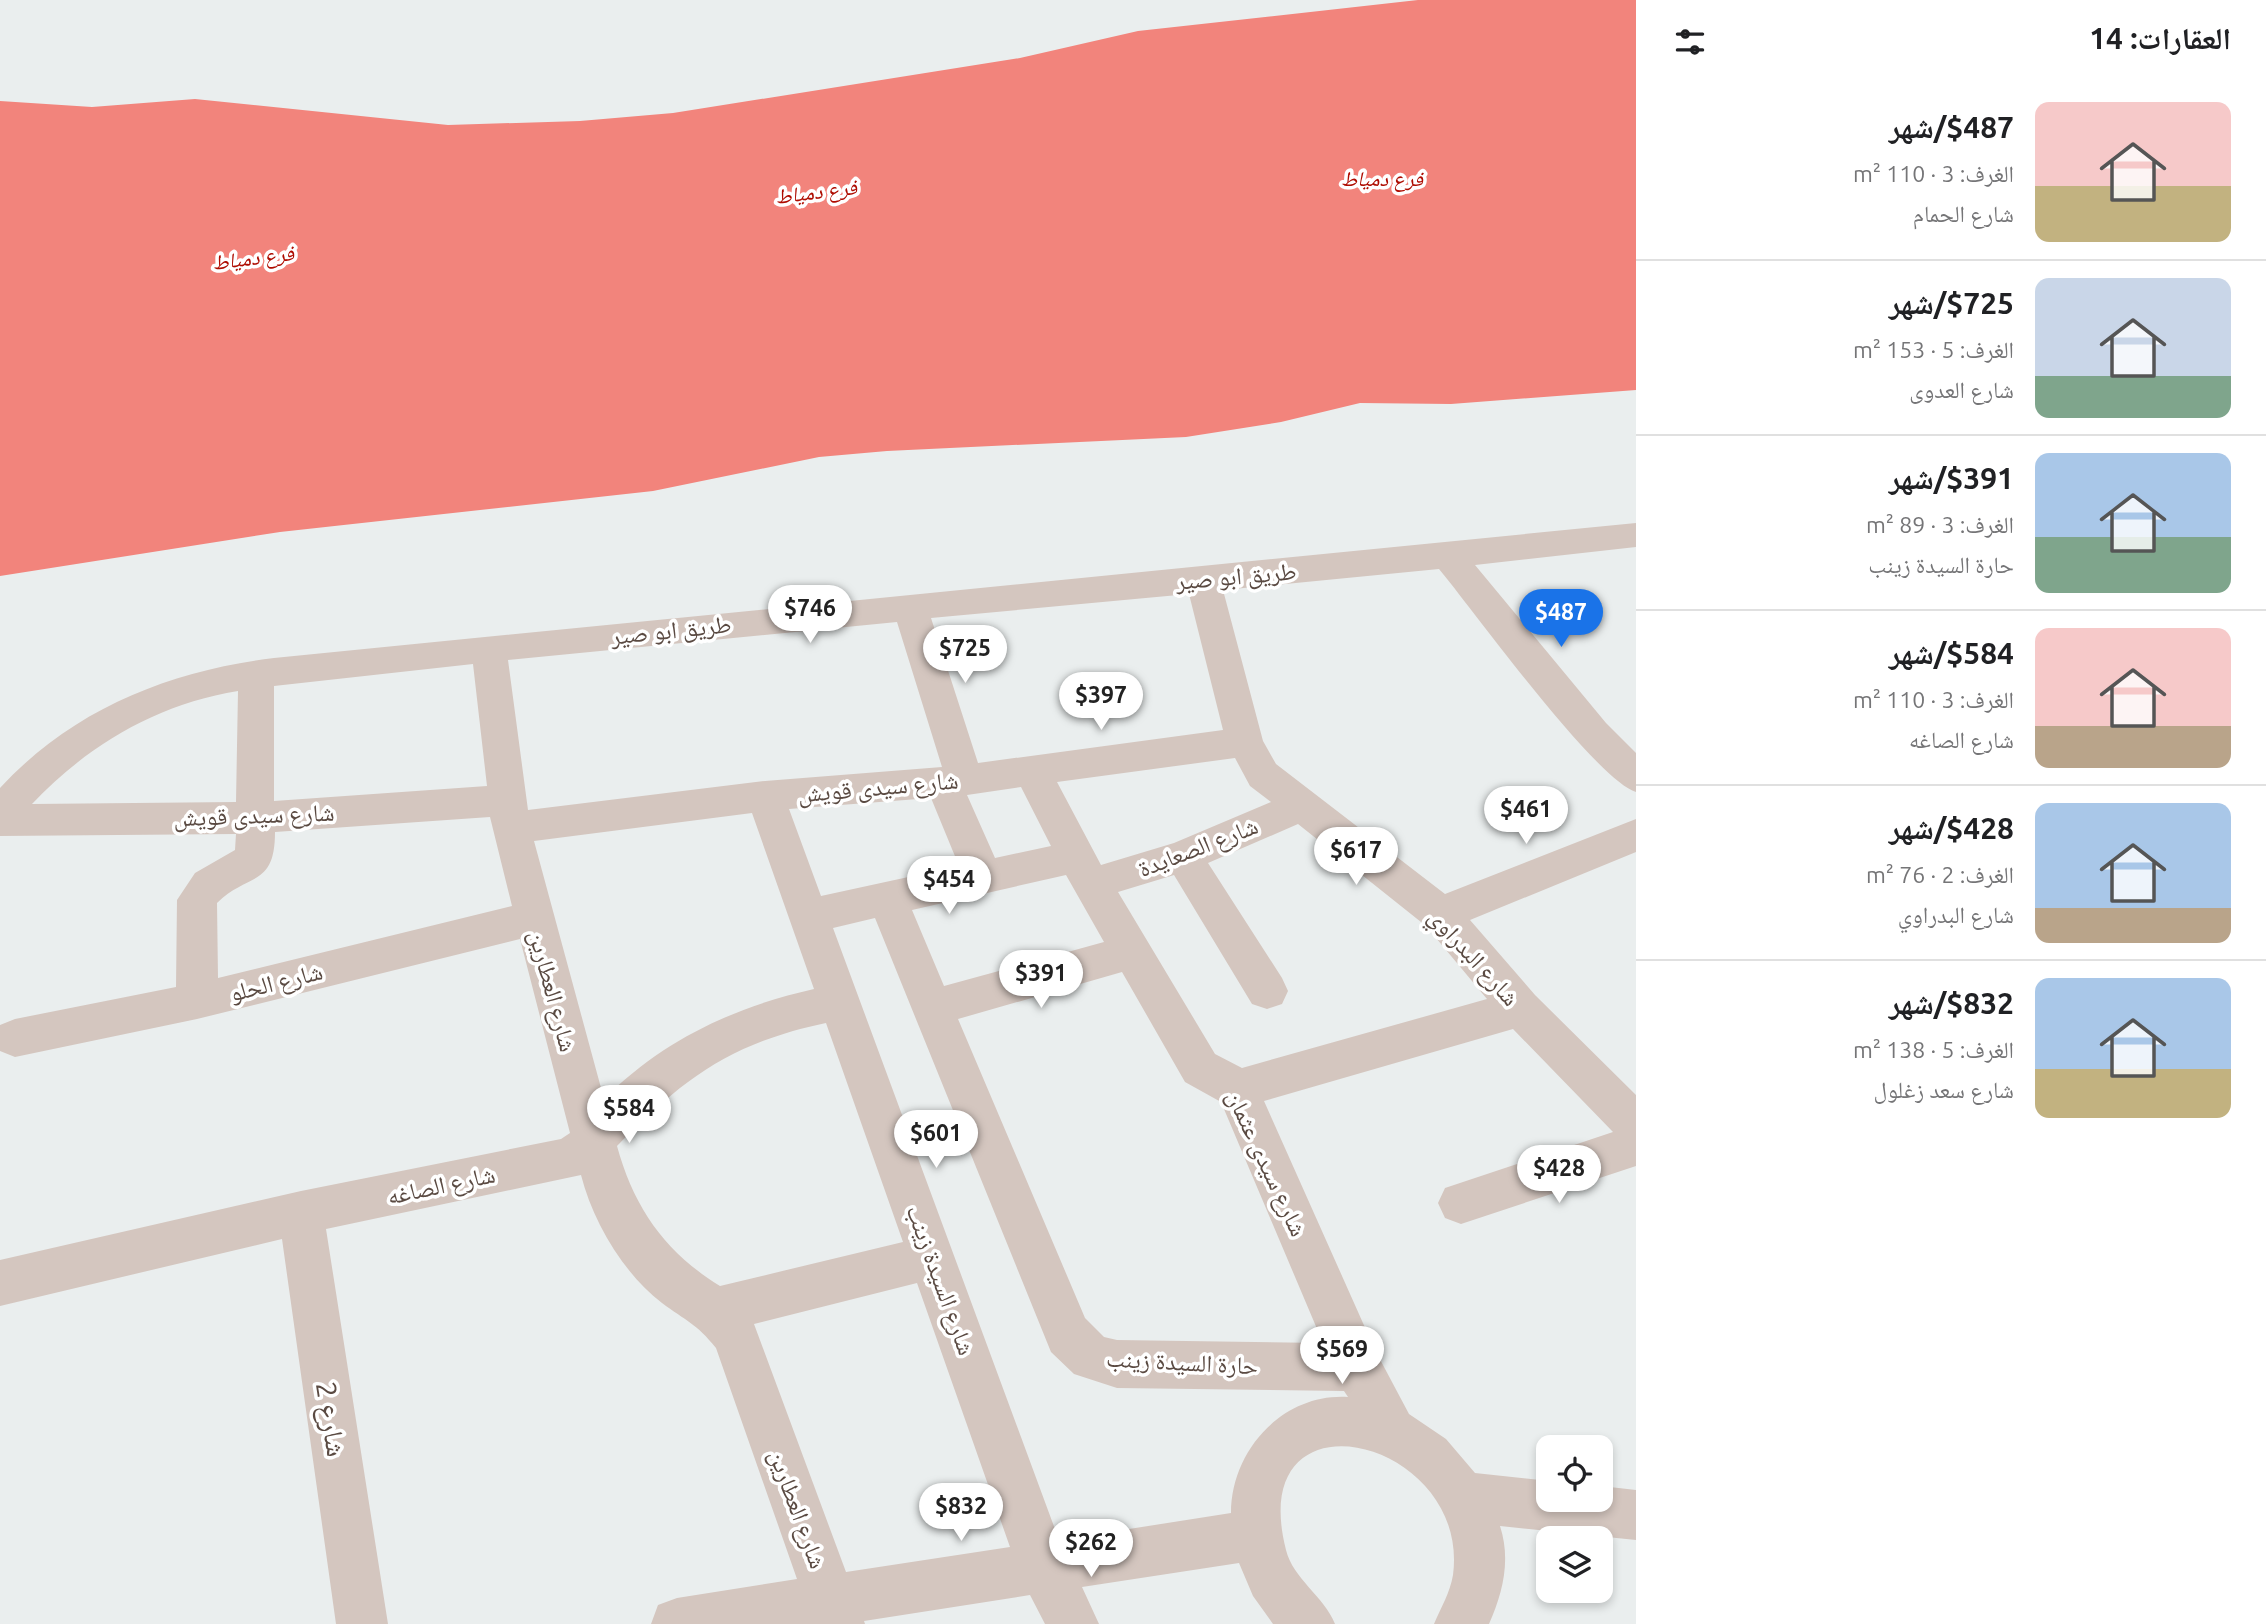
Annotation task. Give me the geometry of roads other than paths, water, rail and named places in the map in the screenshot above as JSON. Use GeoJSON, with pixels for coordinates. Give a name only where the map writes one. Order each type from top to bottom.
{"type":"FeatureCollection","features":[{"type":"Feature","properties":{"kind":"street","name":"طريق ابو صير"},"geometry":{"type":"LineString","coordinates":[[0,814],[34,775],[83,736],[138,706],[196,686],[256,675],[489,648],[1448,556],[1636,535]]}},
{"type":"Feature","properties":{"kind":"street"},"geometry":{"type":"LineString","coordinates":[[1448,556],[1593,733],[1636,776]]}},
{"type":"Feature","properties":{"kind":"street","name":"شارع البدراوي"},"geometry":{"type":"LineString","coordinates":[[1203,579],[1245,741],[1263,775],[1440,914],[1520,1008],[1636,1125]]}},
{"type":"Feature","properties":{"kind":"street"},"geometry":{"type":"LineString","coordinates":[[910,607],[954,781],[983,877]]}},
{"type":"Feature","properties":{"kind":"street","name":"شارع العطارين"},"geometry":{"type":"LineString","coordinates":[[489,648],[509,814],[605,1183],[622,1220],[646,1256],[678,1286],[716,1310],[735,1334],[835,1612]]}},
{"type":"Feature","properties":{"kind":"street"},"geometry":{"type":"LineString","coordinates":[[197,1002],[197,900],[211,881],[247,866],[255,855],[256,675]]}},
{"type":"Feature","properties":{"kind":"street","name":"شارع سيدى قويش"},"geometry":{"type":"LineString","coordinates":[[0,820],[509,814],[954,781],[1245,741]]}},
{"type":"Feature","properties":{"kind":"street","name":"شارع سيدى عثمان"},"geometry":{"type":"LineString","coordinates":[[1032,771],[1084,871],[1200,1068],[1211,1076],[1228,1080],[1237,1089],[1358,1367],[1391,1431]]}},
{"type":"Feature","properties":{"kind":"street","name":"شارع السيدة زينب"},"geometry":{"type":"LineString","coordinates":[[765,796],[1043,1567],[1073,1624]]}},
{"type":"Feature","properties":{"kind":"street","name":"شارع الصعايدة"},"geometry":{"type":"LineString","coordinates":[[809,916],[983,877],[1084,871],[1183,856],[1302,806]]}},
{"type":"Feature","properties":{"kind":"street"},"geometry":{"type":"LineString","coordinates":[[1440,914],[1636,835]]}},
{"type":"Feature","properties":{"kind":"street"},"geometry":{"type":"LineString","coordinates":[[1183,856],[1266,991]]}},
{"type":"Feature","properties":{"kind":"street","name":"حارة السيدة زينب"},"geometry":{"type":"LineString","coordinates":[[887,898],[1068,1335],[1091,1357],[1117,1364],[1358,1367]]}},
{"type":"Feature","properties":{"kind":"street","name":"شارع الحلو"},"geometry":{"type":"LineString","coordinates":[[15,1038],[197,1002],[534,918]]}},
{"type":"Feature","properties":{"kind":"street"},"geometry":{"type":"LineString","coordinates":[[932,1008],[1132,952]]}},
{"type":"Feature","properties":{"kind":"street","name":"شارع الصاغه"},"geometry":{"type":"LineString","coordinates":[[0,1283],[301,1213],[571,1158],[594,1142],[634,1099],[670,1069],[729,1032],[784,1013],[840,1002]]}},
{"type":"Feature","properties":{"kind":"street"},"geometry":{"type":"LineString","coordinates":[[1237,1089],[1520,1008]]}},
{"type":"Feature","properties":{"kind":"street"},"geometry":{"type":"LineString","coordinates":[[1461,1203],[1636,1145]]}},
{"type":"Feature","properties":{"kind":"street","name":"شارع 2"},"geometry":{"type":"LineString","coordinates":[[301,1213],[362,1624]]}},
{"type":"Feature","properties":{"kind":"street"},"geometry":{"type":"LineString","coordinates":[[716,1310],[932,1257]]}},
{"type":"Feature","properties":{"kind":"street"},"geometry":{"type":"LineString","coordinates":[[1309,1624],[1286,1601],[1267,1569],[1256,1535],[1255,1506],[1261,1479],[1273,1456],[1291,1438],[1312,1426],[1338,1421],[1364,1422],[1391,1431],[1419,1447],[1444,1469],[1463,1497],[1476,1530],[1480,1563],[1475,1595],[1460,1624]]}},
{"type":"Feature","properties":{"kind":"street"},"geometry":{"type":"LineString","coordinates":[[1463,1497],[1636,1515]]}},
{"type":"Feature","properties":{"kind":"street"},"geometry":{"type":"LineString","coordinates":[[677,1624],[835,1612],[1043,1567],[1256,1535]]}},
{"type":"Feature","properties":{"kind":"water","name":"فرع دمياط"},"geometry":{"type":"Polygon","coordinates":[[[1418,0],[1636,0],[1636,390],[1451,404],[1360,403],[1281,422],[1186,437],[887,451],[819,457],[653,491],[280,532],[0,576],[0,101],[92,107],[195,99],[448,125],[580,121],[673,113],[1020,58],[1138,31],[1418,0]]]}}]}
